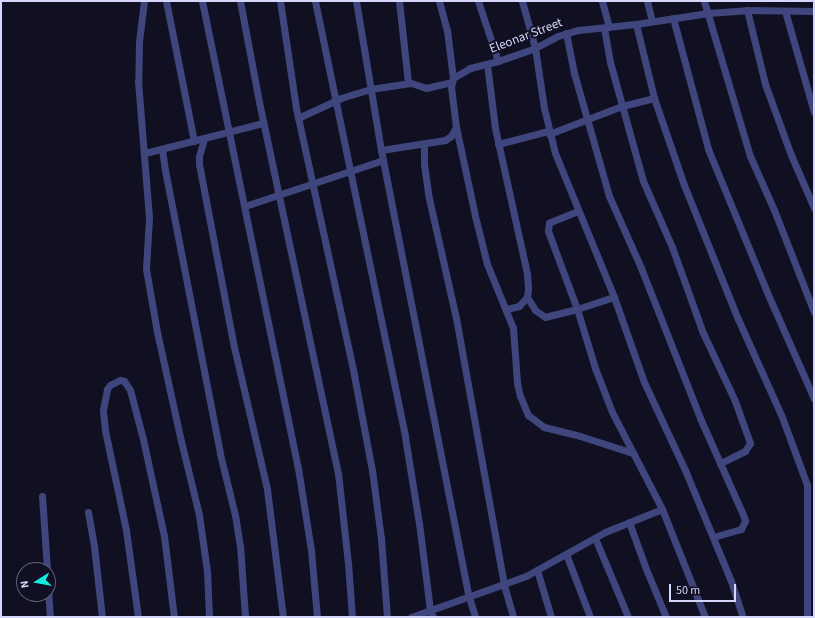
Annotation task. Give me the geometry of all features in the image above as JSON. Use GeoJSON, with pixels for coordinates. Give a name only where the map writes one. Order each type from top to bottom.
{"type":"FeatureCollection","features":[{"type":"Feature","properties":{"kind":"street"},"geometry":{"type":"LineString","coordinates":[[144,1],[139,42],[138,81],[145,153],[149,226],[146,269],[157,332],[199,515],[207,571],[209,617]]}},
{"type":"Feature","properties":{"kind":"street"},"geometry":{"type":"LineString","coordinates":[[166,1],[194,141]]}},
{"type":"Feature","properties":{"kind":"street"},"geometry":{"type":"LineString","coordinates":[[202,1],[305,503],[317,617]]}},
{"type":"Feature","properties":{"kind":"street"},"geometry":{"type":"LineString","coordinates":[[240,1],[263,123],[338,473],[348,563],[352,617]]}},
{"type":"Feature","properties":{"kind":"street"},"geometry":{"type":"LineString","coordinates":[[280,1],[292,88],[354,375],[372,470],[387,617]]}},
{"type":"Feature","properties":{"kind":"street"},"geometry":{"type":"LineString","coordinates":[[314,1],[405,437],[419,523],[431,613]]}},
{"type":"Feature","properties":{"kind":"street"},"geometry":{"type":"LineString","coordinates":[[356,1],[381,150],[469,597],[475,617]]}},
{"type":"Feature","properties":{"kind":"street"},"geometry":{"type":"LineString","coordinates":[[298,118],[334,101],[370,89],[408,83],[399,1]]}},
{"type":"Feature","properties":{"kind":"street"},"geometry":{"type":"LineString","coordinates":[[439,1],[447,30],[456,127],[475,216],[489,269],[507,309],[513,328],[517,383],[520,396],[528,415],[544,427],[580,436],[633,453]]}},
{"type":"Feature","properties":{"kind":"street"},"geometry":{"type":"LineString","coordinates":[[478,1],[498,61]]}},
{"type":"Feature","properties":{"kind":"street"},"geometry":{"type":"LineString","coordinates":[[522,1],[535,48],[540,87],[549,133],[578,211],[614,297],[644,382],[685,470],[713,537],[743,617]]}},
{"type":"Feature","properties":{"kind":"street"},"geometry":{"type":"LineString","coordinates":[[602,1],[610,62],[643,181],[672,247],[703,332],[735,401],[750,443],[745,450],[720,463]]}},
{"type":"Feature","properties":{"kind":"street"},"geometry":{"type":"LineString","coordinates":[[647,1],[652,21]]}},
{"type":"Feature","properties":{"kind":"street"},"geometry":{"type":"LineString","coordinates":[[704,1],[750,156],[774,210],[814,312]]}},
{"type":"Feature","properties":{"kind":"street"},"geometry":{"type":"LineString","coordinates":[[747,10],[765,84],[791,155],[814,208]]}},
{"type":"Feature","properties":{"kind":"street","name":"Eleonar Street"},"geometry":{"type":"LineString","coordinates":[[408,83],[426,88],[452,80],[466,70],[535,48],[566,33],[636,24],[708,12],[747,10],[814,11]]}},
{"type":"Feature","properties":{"kind":"street"},"geometry":{"type":"LineString","coordinates":[[785,11],[814,112]]}},
{"type":"Feature","properties":{"kind":"street"},"geometry":{"type":"LineString","coordinates":[[673,18],[708,149],[766,290],[814,399]]}},
{"type":"Feature","properties":{"kind":"street"},"geometry":{"type":"LineString","coordinates":[[636,24],[654,98],[684,185],[738,318],[811,486],[807,617]]}},
{"type":"Feature","properties":{"kind":"street"},"geometry":{"type":"LineString","coordinates":[[566,33],[574,73],[586,119],[609,196],[638,261],[700,418],[745,521],[741,529],[713,537]]}},
{"type":"Feature","properties":{"kind":"street"},"geometry":{"type":"LineString","coordinates":[[487,64],[491,105],[498,144],[525,260],[528,289],[527,297],[519,306],[507,309]]}},
{"type":"Feature","properties":{"kind":"street"},"geometry":{"type":"LineString","coordinates":[[498,144],[549,133],[622,106],[654,98]]}},
{"type":"Feature","properties":{"kind":"street"},"geometry":{"type":"LineString","coordinates":[[145,153],[263,123]]}},
{"type":"Feature","properties":{"kind":"street"},"geometry":{"type":"LineString","coordinates":[[381,150],[445,140],[455,132],[456,127]]}},
{"type":"Feature","properties":{"kind":"street"},"geometry":{"type":"LineString","coordinates":[[204,139],[199,157],[199,164],[234,347],[267,489],[283,617]]}},
{"type":"Feature","properties":{"kind":"street"},"geometry":{"type":"LineString","coordinates":[[424,144],[424,164],[428,194],[457,326],[504,584],[513,617]]}},
{"type":"Feature","properties":{"kind":"street"},"geometry":{"type":"LineString","coordinates":[[162,149],[164,170],[220,454],[236,515],[240,546],[245,617]]}},
{"type":"Feature","properties":{"kind":"street"},"geometry":{"type":"LineString","coordinates":[[245,206],[383,160]]}},
{"type":"Feature","properties":{"kind":"street"},"geometry":{"type":"LineString","coordinates":[[578,211],[550,223],[548,229],[577,310],[594,368],[612,412],[662,509],[705,617]]}},
{"type":"Feature","properties":{"kind":"street"},"geometry":{"type":"LineString","coordinates":[[527,297],[535,310],[545,317],[577,310],[614,297]]}},
{"type":"Feature","properties":{"kind":"street"},"geometry":{"type":"LineString","coordinates":[[138,617],[126,530],[108,444],[103,410],[107,389],[110,385],[120,380],[124,381],[130,390],[145,447],[164,536],[174,617]]}},
{"type":"Feature","properties":{"kind":"street"},"geometry":{"type":"LineString","coordinates":[[42,496],[46,562]]}},
{"type":"Feature","properties":{"kind":"street"},"geometry":{"type":"LineString","coordinates":[[411,617],[431,613],[504,584],[536,570],[595,538],[662,509]]}},
{"type":"Feature","properties":{"kind":"street"},"geometry":{"type":"LineString","coordinates":[[88,512],[94,546],[102,617]]}},
{"type":"Feature","properties":{"kind":"street"},"geometry":{"type":"LineString","coordinates":[[629,522],[666,617]]}},
{"type":"Feature","properties":{"kind":"street"},"geometry":{"type":"LineString","coordinates":[[595,538],[628,617]]}},
{"type":"Feature","properties":{"kind":"street"},"geometry":{"type":"LineString","coordinates":[[566,554],[590,617]]}},
{"type":"Feature","properties":{"kind":"street"},"geometry":{"type":"LineString","coordinates":[[536,570],[551,617]]}},
{"type":"Feature","properties":{"kind":"street"},"geometry":{"type":"LineString","coordinates":[[49,602],[50,617]]}}]}
